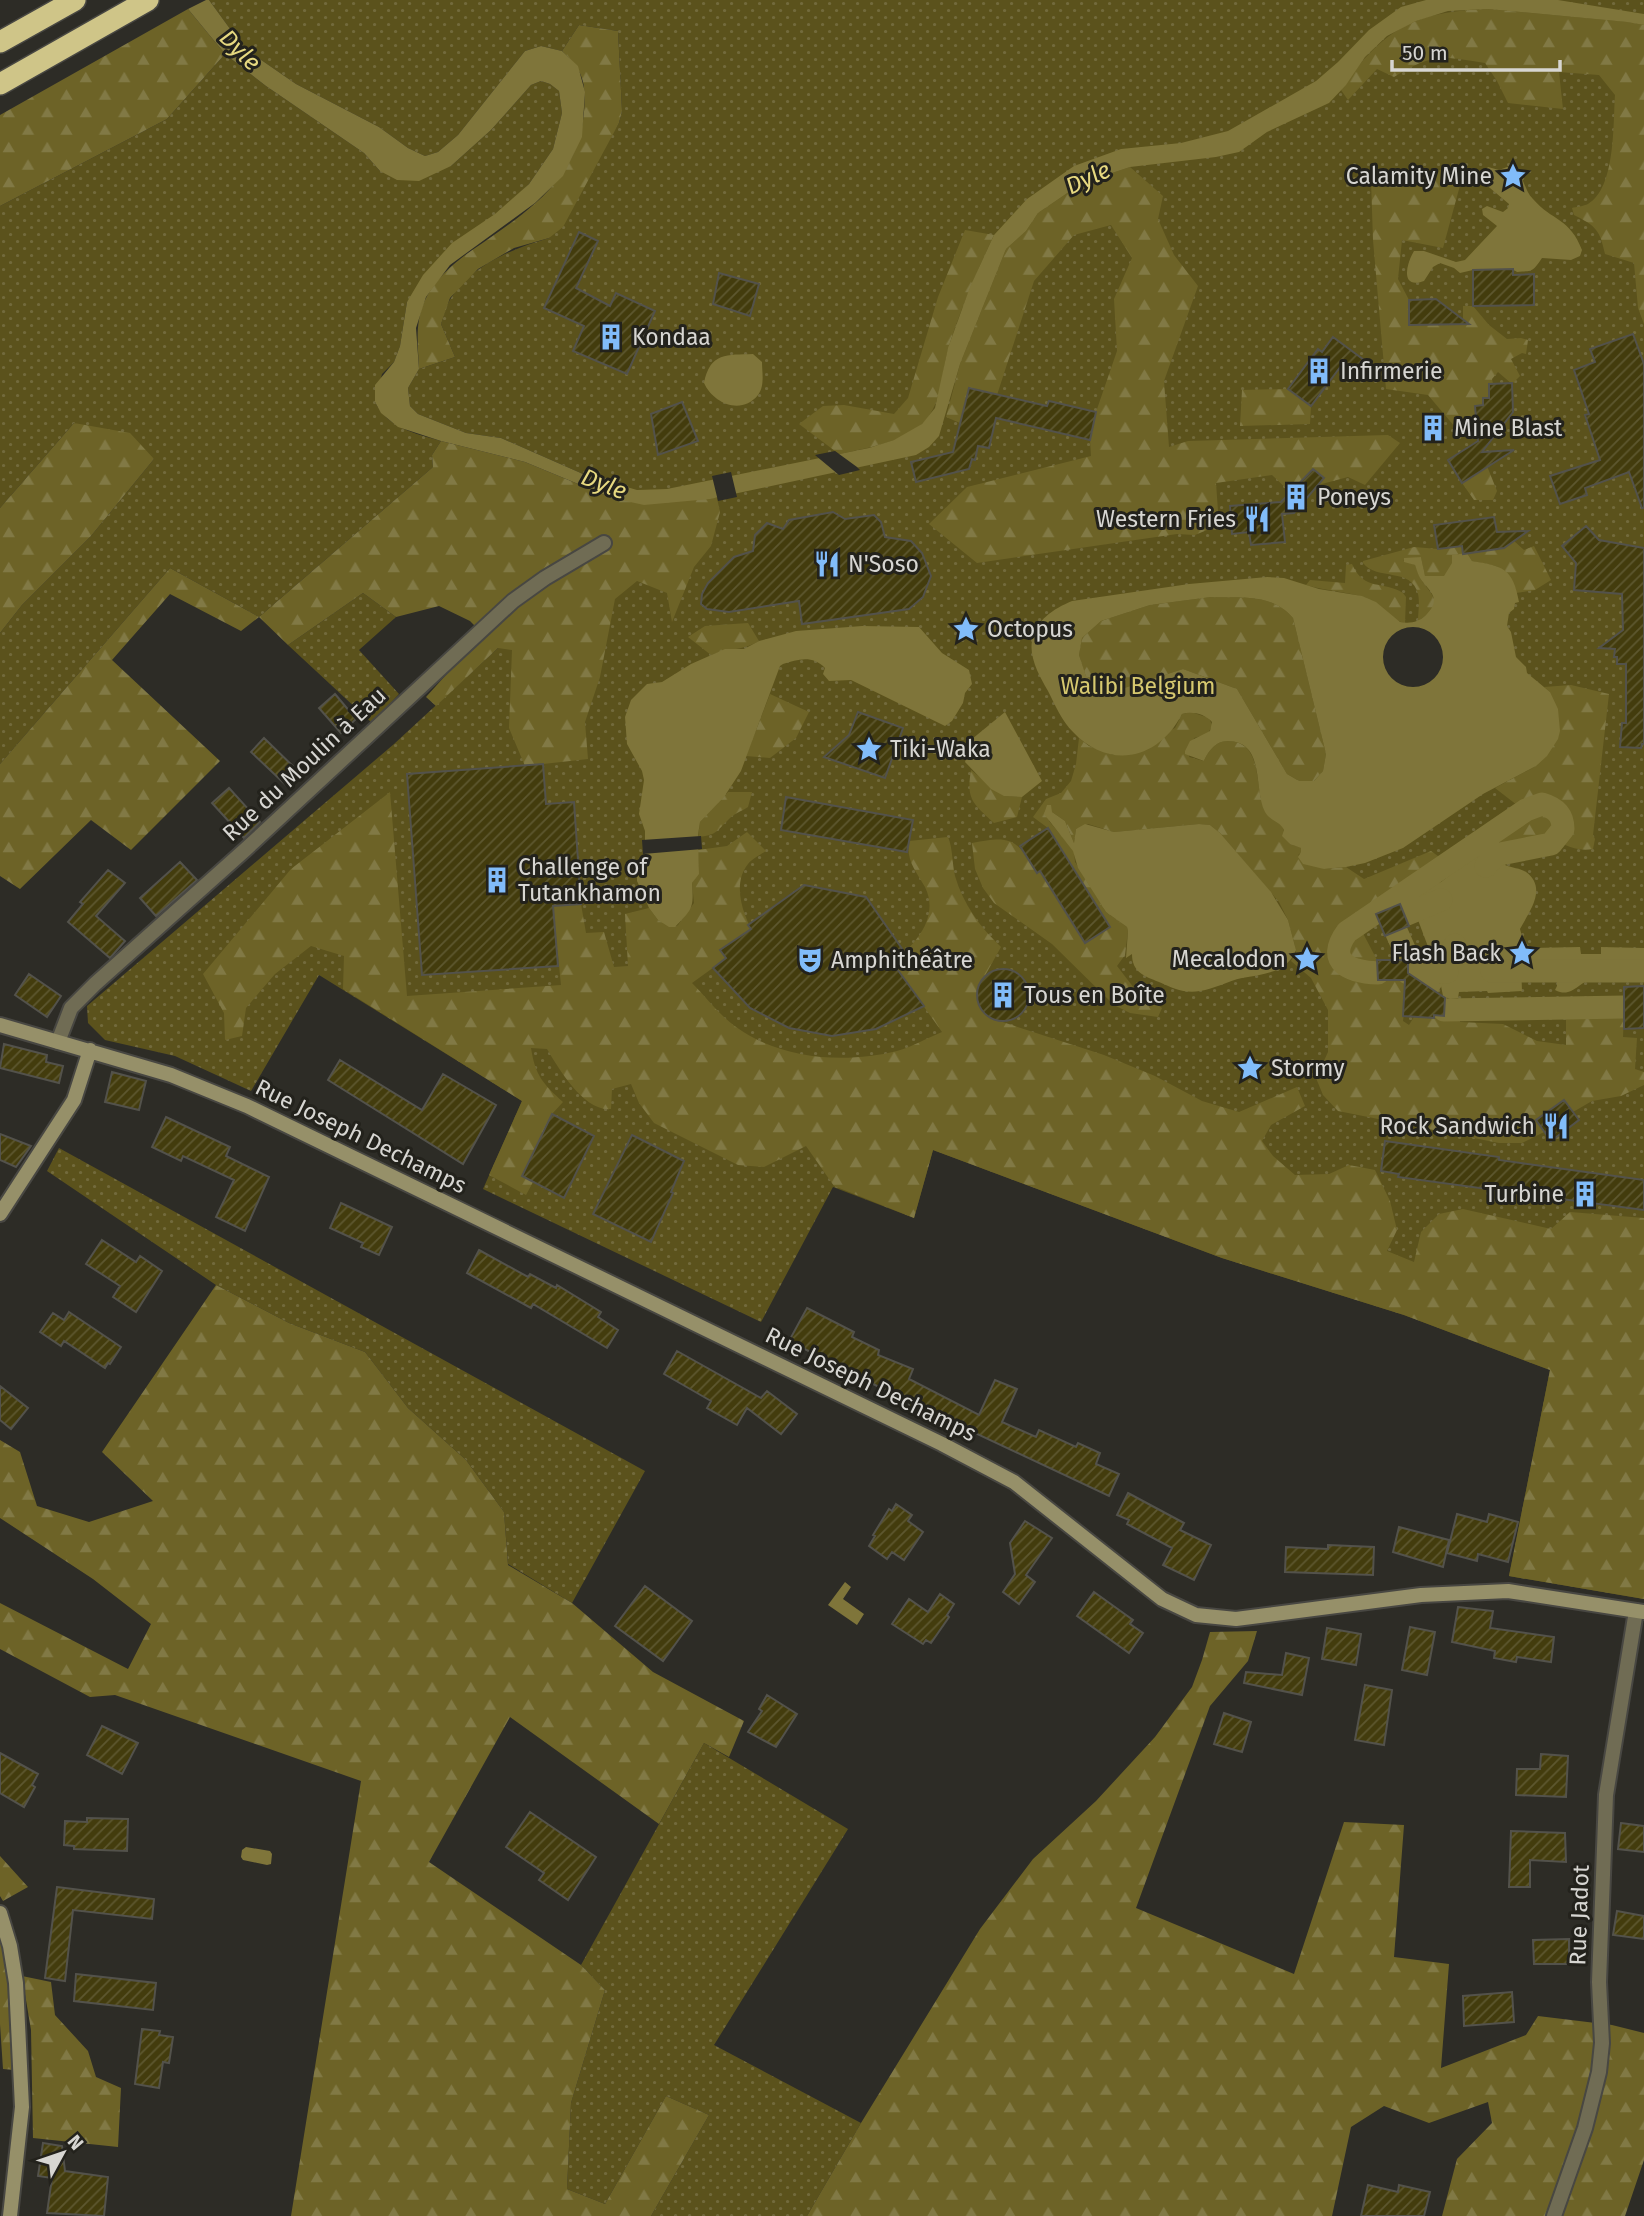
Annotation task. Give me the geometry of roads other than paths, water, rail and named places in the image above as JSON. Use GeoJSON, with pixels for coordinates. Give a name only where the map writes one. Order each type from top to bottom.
{"type":"FeatureCollection","features":[{"type":"Feature","properties":{"kind":"highway"},"geometry":{"type":"LineString","coordinates":[[0,42],[75,0]]}},
{"type":"Feature","properties":{"kind":"highway"},"geometry":{"type":"LineString","coordinates":[[0,83],[148,0]]}},
{"type":"Feature","properties":{"kind":"street","name":"Rue du Moulin à Eau"},"geometry":{"type":"LineString","coordinates":[[58,1042],[71,1007],[246,849],[494,617],[545,578],[604,543]]}},
{"type":"Feature","properties":{"kind":"street","name":"Rue Joseph Dechamps"},"geometry":{"type":"LineString","coordinates":[[0,1025],[170,1074],[247,1105],[942,1444],[1014,1482],[1162,1599],[1196,1615],[1236,1619],[1422,1595],[1508,1591],[1640,1612]]}},
{"type":"Feature","properties":{"kind":"street"},"geometry":{"type":"LineString","coordinates":[[0,1213],[74,1100],[90,1050]]}},
{"type":"Feature","properties":{"kind":"street","name":"Rue Jadot"},"geometry":{"type":"LineString","coordinates":[[1554,2216],[1586,2128],[1599,2072],[1602,2043],[1599,1982],[1606,1795],[1640,1612]]}},
{"type":"Feature","properties":{"kind":"street"},"geometry":{"type":"LineString","coordinates":[[0,1913],[10,1946],[16,1983],[22,2107],[10,2216]]}},
{"type":"Feature","properties":{"kind":"water","name":"Dyle"},"geometry":{"type":"Polygon","coordinates":[[[209,0],[244,48],[296,84],[379,127],[408,148],[425,156],[438,152],[458,135],[525,51],[541,46],[562,51],[578,66],[585,92],[582,137],[563,176],[535,203],[450,265],[426,297],[416,328],[419,369],[408,388],[410,406],[418,414],[466,433],[501,438],[583,474],[637,490],[667,489],[869,448],[894,440],[922,424],[935,408],[948,348],[970,287],[994,235],[1027,199],[1074,166],[1121,149],[1181,143],[1228,131],[1316,81],[1369,30],[1401,7],[1426,0],[1558,0],[1644,14],[1644,25],[1488,9],[1448,11],[1416,21],[1387,36],[1365,57],[1346,85],[1329,103],[1267,132],[1239,152],[1130,167],[1082,183],[1038,213],[1026,231],[1006,249],[960,364],[939,436],[929,447],[916,455],[710,499],[644,505],[612,498],[525,462],[398,427],[381,413],[375,402],[375,385],[394,362],[400,346],[407,302],[423,275],[452,243],[495,214],[529,184],[553,149],[562,113],[559,91],[541,81],[531,85],[491,130],[451,166],[419,181],[397,180],[380,171],[364,153],[266,86],[225,54],[188,9],[209,0]]]}},
{"type":"Feature","properties":{"kind":"water"},"geometry":{"type":"Polygon","coordinates":[[[1488,167],[1499,170],[1507,167],[1517,172],[1529,195],[1572,232],[1582,250],[1580,256],[1571,260],[1542,258],[1532,269],[1517,272],[1513,269],[1460,273],[1440,263],[1433,267],[1424,281],[1411,282],[1407,269],[1414,251],[1424,251],[1456,262],[1465,260],[1497,226],[1483,215],[1482,209],[1487,206],[1503,212],[1509,204],[1484,183],[1483,173],[1488,167]]]}},
{"type":"Feature","properties":{"kind":"water"},"geometry":{"type":"Polygon","coordinates":[[[753,354],[762,362],[762,383],[758,395],[751,401],[744,405],[728,404],[708,390],[704,383],[715,360],[728,355],[753,354]]]}},
{"type":"Feature","properties":{"kind":"water"},"geometry":{"type":"Polygon","coordinates":[[[1467,553],[1472,561],[1499,567],[1510,575],[1519,602],[1515,603],[1514,609],[1509,613],[1507,626],[1511,632],[1516,657],[1526,667],[1527,673],[1550,692],[1558,709],[1558,739],[1547,756],[1536,766],[1483,794],[1403,848],[1365,863],[1324,869],[1303,864],[1298,857],[1301,848],[1290,844],[1282,836],[1282,827],[1265,812],[1256,768],[1248,749],[1240,743],[1223,741],[1210,751],[1204,761],[1185,754],[1190,741],[1210,731],[1212,722],[1202,715],[1182,714],[1160,741],[1147,750],[1133,754],[1102,752],[1087,744],[1062,718],[1034,661],[1031,647],[1037,627],[1046,616],[1065,604],[1189,584],[1284,578],[1319,589],[1362,596],[1376,602],[1400,622],[1414,622],[1431,610],[1434,601],[1415,565],[1404,562],[1404,558],[1421,557],[1425,576],[1444,576],[1452,563],[1452,555],[1467,553]],[[1211,597],[1150,605],[1101,621],[1082,638],[1079,655],[1086,676],[1102,689],[1115,691],[1183,669],[1237,689],[1287,774],[1299,781],[1314,781],[1323,771],[1326,754],[1293,618],[1276,604],[1255,598],[1211,597]]]}},
{"type":"Feature","properties":{"kind":"water"},"geometry":{"type":"Polygon","coordinates":[[[862,626],[919,627],[942,653],[969,670],[972,684],[952,721],[945,726],[851,680],[829,681],[823,674],[825,668],[815,661],[800,660],[780,666],[741,771],[724,797],[700,822],[699,874],[692,883],[691,908],[675,927],[669,927],[658,920],[649,908],[637,881],[637,873],[645,858],[645,831],[639,814],[644,780],[627,744],[625,717],[631,700],[647,684],[662,682],[691,664],[725,649],[744,649],[759,641],[796,631],[862,626]]]}},
{"type":"Feature","properties":{"kind":"water"},"geometry":{"type":"Polygon","coordinates":[[[1005,712],[1042,781],[1022,797],[1004,796],[991,789],[965,762],[972,739],[1005,712]]]}},
{"type":"Feature","properties":{"kind":"water"},"geometry":{"type":"Polygon","coordinates":[[[1047,805],[1051,805],[1052,812],[1065,821],[1074,843],[1076,829],[1085,824],[1114,832],[1210,825],[1271,892],[1288,920],[1296,950],[1292,958],[1274,971],[1194,992],[1174,988],[1144,975],[1134,965],[1132,954],[1126,958],[1127,927],[1106,912],[1078,868],[1073,851],[1044,814],[1047,805]]]}},
{"type":"Feature","properties":{"kind":"water"},"geometry":{"type":"Polygon","coordinates":[[[1492,837],[1508,845],[1510,850],[1502,855],[1505,865],[1526,872],[1536,885],[1535,900],[1520,929],[1523,940],[1531,948],[1580,947],[1581,954],[1601,954],[1601,947],[1644,948],[1644,975],[1594,978],[1571,991],[1561,992],[1555,990],[1557,966],[1521,963],[1522,991],[1459,992],[1458,998],[1450,999],[1443,996],[1439,976],[1412,904],[1419,885],[1414,875],[1419,873],[1430,885],[1441,882],[1483,849],[1480,843],[1492,837]]]}},
{"type":"Feature","properties":{"kind":"water"},"geometry":{"type":"Polygon","coordinates":[[[845,1582],[851,1587],[843,1599],[864,1614],[857,1625],[828,1605],[845,1582]]]}},
{"type":"Feature","properties":{"kind":"water"},"geometry":{"type":"Polygon","coordinates":[[[246,1847],[270,1851],[271,1864],[243,1860],[242,1850],[246,1847]]]}},
{"type":"Feature","properties":{"kind":"waterway"},"geometry":{"type":"LineString","coordinates":[[1378,973],[1350,967],[1340,958],[1341,942],[1347,932],[1526,810],[1542,804],[1555,810],[1560,816],[1563,829],[1551,844],[1495,855],[1486,866]]}},
{"type":"Feature","properties":{"kind":"waterway"},"geometry":{"type":"LineString","coordinates":[[1405,915],[1441,900]]}},
{"type":"Feature","properties":{"kind":"waterway"},"geometry":{"type":"LineString","coordinates":[[1396,931],[1420,985]]}},
{"type":"Feature","properties":{"kind":"waterway"},"geometry":{"type":"LineString","coordinates":[[1428,986],[1455,945]]}},
{"type":"Feature","properties":{"kind":"waterway"},"geometry":{"type":"LineString","coordinates":[[1492,971],[1644,971]]}},
{"type":"Feature","properties":{"kind":"waterway"},"geometry":{"type":"LineString","coordinates":[[1408,973],[1447,972]]}},
{"type":"Feature","properties":{"kind":"waterway"},"geometry":{"type":"LineString","coordinates":[[1444,1010],[1624,1007]]}},
{"type":"Feature","properties":{"kind":"place","name":"Calamity Mine"},"geometry":{"type":"Point","coordinates":[1513,176]}},
{"type":"Feature","properties":{"kind":"place","name":"Kondaa"},"geometry":{"type":"Point","coordinates":[611,337]}},
{"type":"Feature","properties":{"kind":"place","name":"Infirmerie"},"geometry":{"type":"Point","coordinates":[1319,371]}},
{"type":"Feature","properties":{"kind":"place","name":"Mine Blast"},"geometry":{"type":"Point","coordinates":[1433,428]}},
{"type":"Feature","properties":{"kind":"place","name":"Poneys"},"geometry":{"type":"Point","coordinates":[1296,497]}},
{"type":"Feature","properties":{"kind":"place","name":"Western Fries"},"geometry":{"type":"Point","coordinates":[1257,519]}},
{"type":"Feature","properties":{"kind":"place","name":"N'Soso"},"geometry":{"type":"Point","coordinates":[827,564]}},
{"type":"Feature","properties":{"kind":"place","name":"Octopus"},"geometry":{"type":"Point","coordinates":[966,629]}},
{"type":"Feature","properties":{"kind":"place","name":"Tiki-Waka"},"geometry":{"type":"Point","coordinates":[869,749]}},
{"type":"Feature","properties":{"kind":"place","name":"Challenge of Tutankhamon"},"geometry":{"type":"Point","coordinates":[497,880]}},
{"type":"Feature","properties":{"kind":"place","name":"Flash Back"},"geometry":{"type":"Point","coordinates":[1522,953]}},
{"type":"Feature","properties":{"kind":"place","name":"Mecalodon"},"geometry":{"type":"Point","coordinates":[1307,959]}},
{"type":"Feature","properties":{"kind":"place","name":"Amphithéâtre"},"geometry":{"type":"Point","coordinates":[810,960]}},
{"type":"Feature","properties":{"kind":"place","name":"Tous en Boîte"},"geometry":{"type":"Point","coordinates":[1003,995]}},
{"type":"Feature","properties":{"kind":"place","name":"Stormy"},"geometry":{"type":"Point","coordinates":[1250,1068]}},
{"type":"Feature","properties":{"kind":"place","name":"Rock Sandwich"},"geometry":{"type":"Point","coordinates":[1556,1126]}},
{"type":"Feature","properties":{"kind":"place","name":"Turbine"},"geometry":{"type":"Point","coordinates":[1585,1194]}},
{"type":"Feature","properties":{"kind":"park label","name":"Walibi Belgium"},"geometry":{"type":"Point","coordinates":[1138,686]}}]}
